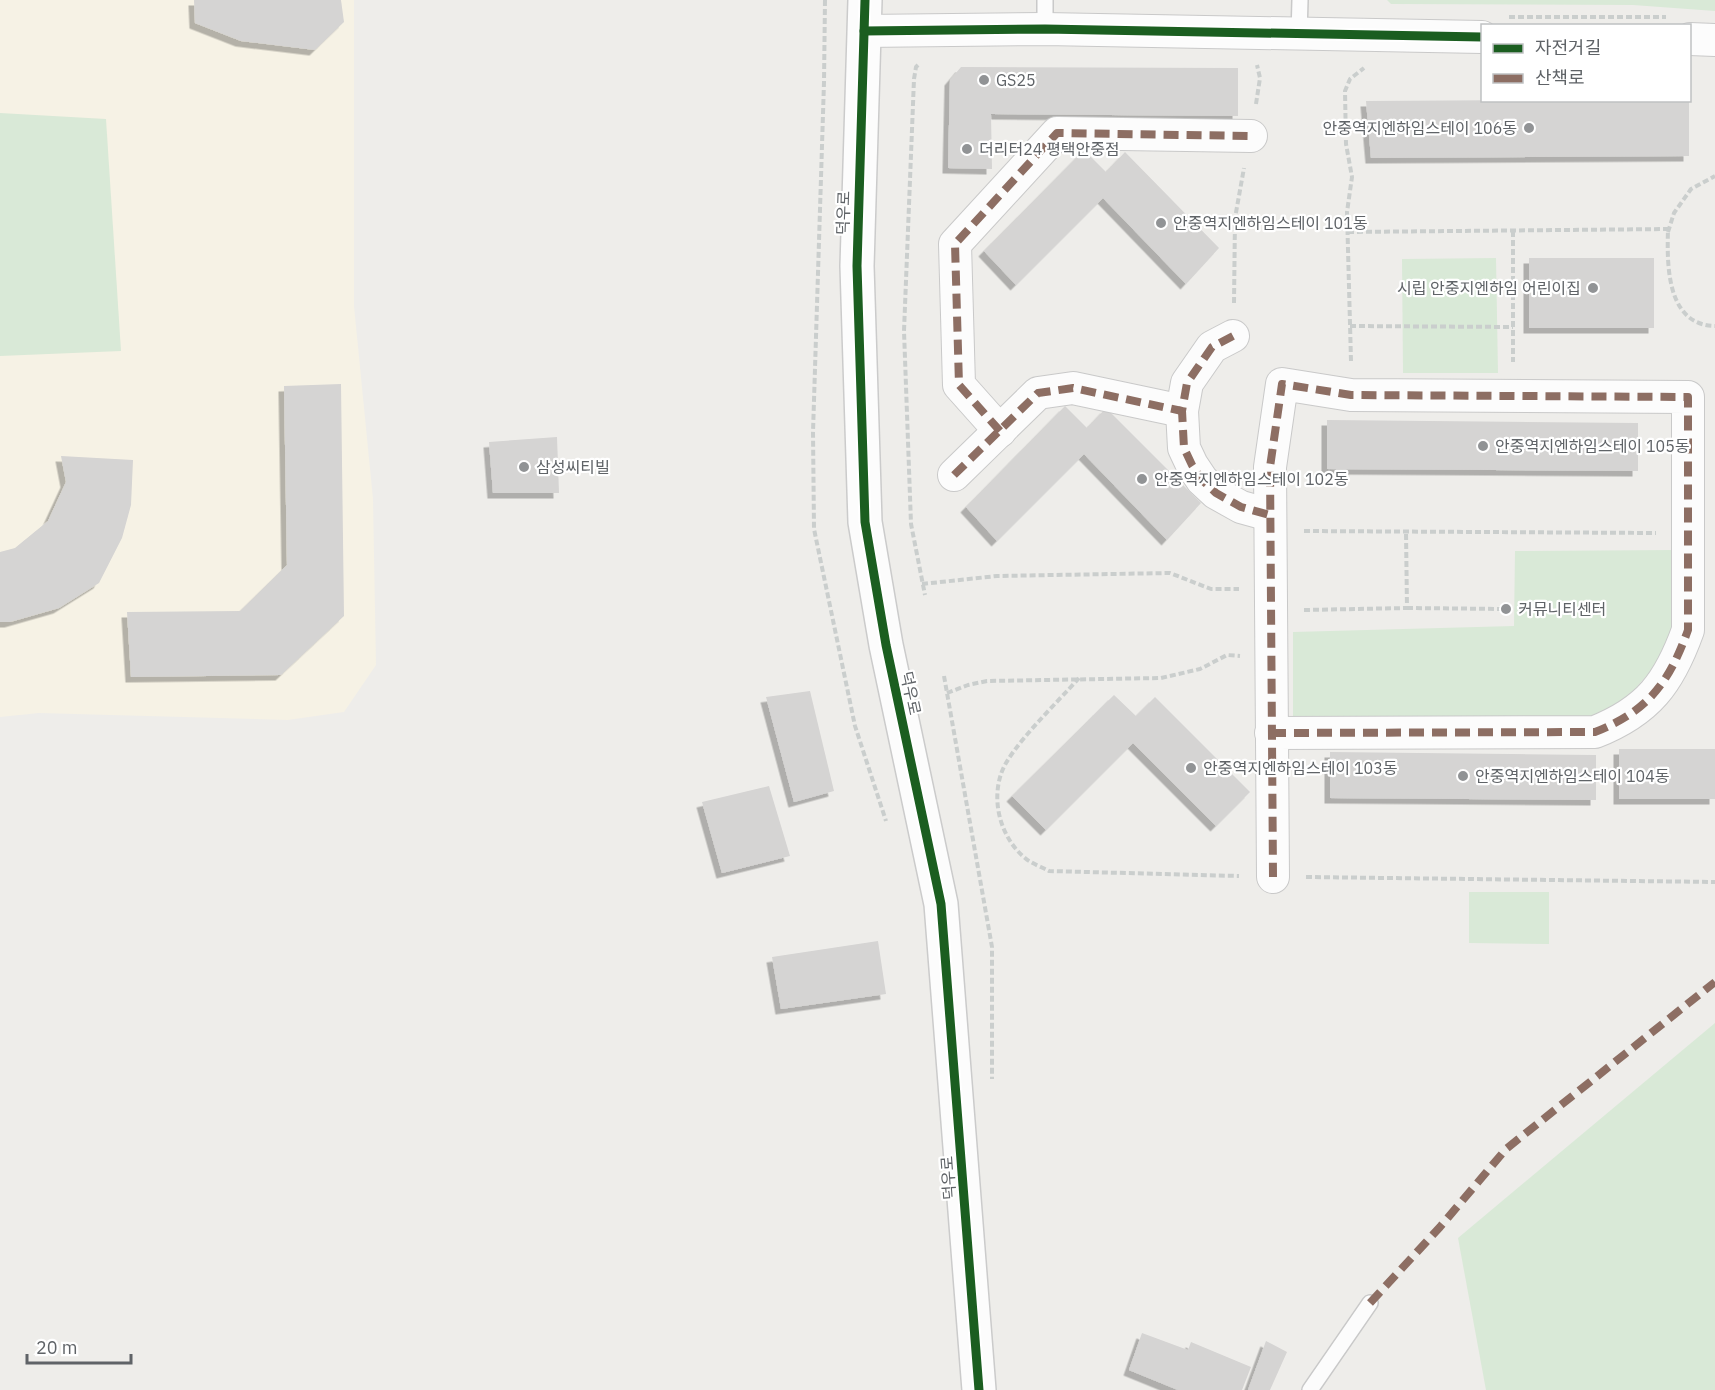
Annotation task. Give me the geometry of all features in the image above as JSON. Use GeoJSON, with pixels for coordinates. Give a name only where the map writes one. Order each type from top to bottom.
{"type":"FeatureCollection","features":[{"type":"Feature","properties":{"kind":"street"},"geometry":{"type":"LineString","coordinates":[[864,15],[1045,15],[1299,35],[1481,27]]}},
{"type":"Feature","properties":{"kind":"street","name":"덕우로"},"geometry":{"type":"LineString","coordinates":[[864,15],[857,266],[865,522],[886,645],[941,904],[979,1390]]}},
{"type":"Feature","properties":{"kind":"street"},"geometry":{"type":"LineString","coordinates":[[1691,32],[1715,40]]}},
{"type":"Feature","properties":{"kind":"street"},"geometry":{"type":"LineString","coordinates":[[1000,431],[959,385],[955,244],[1057,133],[1251,136]]}},
{"type":"Feature","properties":{"kind":"street"},"geometry":{"type":"LineString","coordinates":[[1233,336],[1212,347],[1187,382],[1182,411],[1184,448],[1202,480],[1216,493],[1270,523]]}},
{"type":"Feature","properties":{"kind":"street"},"geometry":{"type":"LineString","coordinates":[[1271,733],[1595,732],[1617,723],[1644,705],[1668,676],[1680,654],[1688,630],[1688,397],[1351,395],[1282,384],[1270,467],[1271,733],[1273,877]]}},
{"type":"Feature","properties":{"kind":"street"},"geometry":{"type":"LineString","coordinates":[[954,475],[1038,393],[1073,388],[1182,411]]}},
{"type":"Feature","properties":{"kind":"lane"},"geometry":{"type":"LineString","coordinates":[[1299,35],[1300,0]]}},
{"type":"Feature","properties":{"kind":"lane"},"geometry":{"type":"LineString","coordinates":[[1310,1390],[1370,1303]]}},
{"type":"Feature","properties":{"kind":"path"},"geometry":{"type":"LineString","coordinates":[[1233,336],[1235,218],[1260,78],[1259,68],[1250,60]]}},
{"type":"Feature","properties":{"kind":"path"},"geometry":{"type":"LineString","coordinates":[[921,62],[915,67],[914,79],[904,331],[911,524],[925,595]]}},
{"type":"Feature","properties":{"kind":"path"},"geometry":{"type":"LineString","coordinates":[[1351,395],[1347,212],[1352,177],[1346,144],[1345,91],[1350,79],[1363,68],[1375,68]]}},
{"type":"Feature","properties":{"kind":"path"},"geometry":{"type":"LineString","coordinates":[[1715,176],[1691,189],[1674,213],[1668,232],[1670,287],[1682,310],[1694,321],[1715,326]]}},
{"type":"Feature","properties":{"kind":"path"},"geometry":{"type":"LineString","coordinates":[[1348,232],[1668,230],[1668,232]]}},
{"type":"Feature","properties":{"kind":"path"},"geometry":{"type":"LineString","coordinates":[[1513,231],[1513,396]]}},
{"type":"Feature","properties":{"kind":"path"},"geometry":{"type":"LineString","coordinates":[[1350,326],[1513,327]]}},
{"type":"Feature","properties":{"kind":"path"},"geometry":{"type":"LineString","coordinates":[[1270,523],[1406,532],[1689,533]]}},
{"type":"Feature","properties":{"kind":"path"},"geometry":{"type":"LineString","coordinates":[[1406,532],[1407,608]]}},
{"type":"Feature","properties":{"kind":"path"},"geometry":{"type":"LineString","coordinates":[[922,584],[997,576],[1170,573],[1211,590],[1271,599],[1407,608],[1506,609]]}},
{"type":"Feature","properties":{"kind":"path"},"geometry":{"type":"LineString","coordinates":[[947,693],[987,681],[1161,678],[1200,669],[1227,655],[1271,656]]}},
{"type":"Feature","properties":{"kind":"path"},"geometry":{"type":"LineString","coordinates":[[1079,678],[1015,749],[1000,774],[997,802],[1000,822],[1010,842],[1026,859],[1049,872],[1715,882]]}},
{"type":"Feature","properties":{"kind":"shaded area"},"geometry":{"type":"Polygon","coordinates":[[[0,0],[354,0],[354,306],[373,499],[376,665],[344,712],[288,720],[39,713],[0,717],[0,0]]]}},
{"type":"Feature","properties":{"kind":"green space"},"geometry":{"type":"Polygon","coordinates":[[[1387,0],[1715,0],[1715,11],[1633,5],[1391,4],[1387,0]]]}},
{"type":"Feature","properties":{"kind":"green space"},"geometry":{"type":"Polygon","coordinates":[[[0,113],[106,119],[121,351],[0,356],[0,113]]]}},
{"type":"Feature","properties":{"kind":"green space"},"geometry":{"type":"Polygon","coordinates":[[[1496,258],[1498,373],[1403,373],[1402,259],[1496,258]]]}},
{"type":"Feature","properties":{"kind":"green space"},"geometry":{"type":"Polygon","coordinates":[[[1675,550],[1672,628],[1658,663],[1625,700],[1596,716],[1293,718],[1293,632],[1514,626],[1515,551],[1675,550]]]}},
{"type":"Feature","properties":{"kind":"green space"},"geometry":{"type":"Polygon","coordinates":[[[1469,892],[1549,892],[1549,944],[1469,943],[1469,892]]]}},
{"type":"Feature","properties":{"kind":"green space"},"geometry":{"type":"Polygon","coordinates":[[[1715,1023],[1715,1390],[1486,1390],[1458,1238],[1715,1023]]]}},
{"type":"Feature","properties":{"kind":"building"},"geometry":{"type":"Polygon","coordinates":[[[194,0],[341,0],[344,22],[315,50],[241,41],[195,23],[194,0]]]}},
{"type":"Feature","properties":{"kind":"building"},"geometry":{"type":"Polygon","coordinates":[[[961,67],[1238,68],[1238,116],[991,114],[992,169],[948,168],[950,80],[961,67]]]}},
{"type":"Feature","properties":{"kind":"building","name":"안중역지엔하임스테이 106동"},"geometry":{"type":"Polygon","coordinates":[[[1366,101],[1689,102],[1689,156],[1371,158],[1366,101]]]}},
{"type":"Feature","properties":{"kind":"building","name":"안중역지엔하임스테이 101동"},"geometry":{"type":"Polygon","coordinates":[[[1084,150],[1106,172],[1125,152],[1219,248],[1186,284],[1103,198],[1016,285],[984,251],[1084,150]]]}},
{"type":"Feature","properties":{"kind":"building"},"geometry":{"type":"Polygon","coordinates":[[[1529,258],[1654,258],[1654,328],[1529,328],[1529,258]]]}},
{"type":"Feature","properties":{"kind":"building"},"geometry":{"type":"Polygon","coordinates":[[[341,384],[344,616],[281,675],[131,677],[127,612],[240,611],[287,565],[284,386],[341,384]]]}},
{"type":"Feature","properties":{"kind":"building","name":"안중역지엔하임스테이 102동"},"geometry":{"type":"Polygon","coordinates":[[[1065,406],[1087,428],[1106,408],[1201,503],[1167,540],[1084,454],[997,541],[966,507],[1065,406]]]}},
{"type":"Feature","properties":{"kind":"building","name":"안중역지엔하임스테이 105동"},"geometry":{"type":"Polygon","coordinates":[[[1327,420],[1638,423],[1638,471],[1327,469],[1327,420]]]}},
{"type":"Feature","properties":{"kind":"building","name":"삼성씨티빌"},"geometry":{"type":"Polygon","coordinates":[[[557,437],[559,493],[493,493],[489,442],[557,437]]]}},
{"type":"Feature","properties":{"kind":"building"},"geometry":{"type":"Polygon","coordinates":[[[61,456],[133,460],[131,505],[122,538],[99,583],[59,608],[10,622],[0,622],[0,552],[15,548],[48,521],[66,482],[61,456]]]}},
{"type":"Feature","properties":{"kind":"building"},"geometry":{"type":"Polygon","coordinates":[[[810,691],[834,791],[794,802],[766,697],[810,691]]]}},
{"type":"Feature","properties":{"kind":"building","name":"안중역지엔하임스테이 103동"},"geometry":{"type":"Polygon","coordinates":[[[1114,695],[1136,716],[1155,697],[1250,792],[1216,826],[1133,743],[1046,830],[1012,796],[1114,695]]]}},
{"type":"Feature","properties":{"kind":"building"},"geometry":{"type":"Polygon","coordinates":[[[1619,749],[1715,749],[1715,799],[1619,799],[1619,749]]]}},
{"type":"Feature","properties":{"kind":"building","name":"안중역지엔하임스테이 104동"},"geometry":{"type":"Polygon","coordinates":[[[1330,752],[1596,755],[1596,800],[1330,798],[1330,752]]]}},
{"type":"Feature","properties":{"kind":"building"},"geometry":{"type":"Polygon","coordinates":[[[769,786],[790,856],[722,873],[702,802],[769,786]]]}},
{"type":"Feature","properties":{"kind":"building"},"geometry":{"type":"Polygon","coordinates":[[[878,941],[886,994],[781,1009],[772,957],[878,941]]]}},
{"type":"Feature","properties":{"kind":"building"},"geometry":{"type":"Polygon","coordinates":[[[1142,1333],[1188,1350],[1191,1342],[1251,1367],[1242,1390],[1178,1390],[1129,1370],[1142,1333]]]}},
{"type":"Feature","properties":{"kind":"building"},"geometry":{"type":"Polygon","coordinates":[[[1266,1341],[1287,1352],[1270,1390],[1248,1390],[1266,1341]]]}},
{"type":"Feature","properties":{"kind":"marked path"},"geometry":{"type":"LineString","coordinates":[[1000,431],[959,385],[955,244],[1057,133],[1251,136]]}},
{"type":"Feature","properties":{"kind":"marked path"},"geometry":{"type":"LineString","coordinates":[[1233,336],[1212,347],[1187,383],[1182,411],[1184,448],[1202,480],[1216,493],[1241,507],[1270,515]]}},
{"type":"Feature","properties":{"kind":"marked path"},"geometry":{"type":"LineString","coordinates":[[1271,733],[1595,732],[1629,715],[1643,704],[1664,680],[1681,649],[1688,630],[1688,397],[1351,395],[1282,384],[1270,467],[1273,877]]}},
{"type":"Feature","properties":{"kind":"marked path"},"geometry":{"type":"LineString","coordinates":[[954,475],[1038,393],[1073,388],[1182,411]]}},
{"type":"Feature","properties":{"kind":"marked path"},"geometry":{"type":"LineString","coordinates":[[1370,1303],[1440,1227],[1506,1149],[1715,982]]}},
{"type":"Feature","properties":{"kind":"cycle path"},"geometry":{"type":"LineString","coordinates":[[865,0],[857,266],[865,522],[886,645],[941,904],[979,1390]]}},
{"type":"Feature","properties":{"kind":"cycle path"},"geometry":{"type":"LineString","coordinates":[[864,31],[1045,29],[1481,37]]}},
{"type":"Feature","properties":{"kind":"place","name":"GS25"},"geometry":{"type":"Point","coordinates":[984,80]}},
{"type":"Feature","properties":{"kind":"place","name":"안중역지엔하임스테이 106동"},"geometry":{"type":"Point","coordinates":[1529,128]}},
{"type":"Feature","properties":{"kind":"place","name":"더리터24 평택안중점"},"geometry":{"type":"Point","coordinates":[967,149]}},
{"type":"Feature","properties":{"kind":"place","name":"안중역지엔하임스테이 101동"},"geometry":{"type":"Point","coordinates":[1161,223]}},
{"type":"Feature","properties":{"kind":"place","name":"시립 안중지엔하임 어린이집"},"geometry":{"type":"Point","coordinates":[1593,288]}},
{"type":"Feature","properties":{"kind":"place","name":"안중역지엔하임스테이 105동"},"geometry":{"type":"Point","coordinates":[1483,446]}},
{"type":"Feature","properties":{"kind":"place","name":"삼성씨티빌"},"geometry":{"type":"Point","coordinates":[524,467]}},
{"type":"Feature","properties":{"kind":"place","name":"안중역지엔하임스테이 102동"},"geometry":{"type":"Point","coordinates":[1142,479]}},
{"type":"Feature","properties":{"kind":"place","name":"커뮤니티센터"},"geometry":{"type":"Point","coordinates":[1506,609]}},
{"type":"Feature","properties":{"kind":"place","name":"안중역지엔하임스테이 103동"},"geometry":{"type":"Point","coordinates":[1191,768]}},
{"type":"Feature","properties":{"kind":"place","name":"안중역지엔하임스테이 104동"},"geometry":{"type":"Point","coordinates":[1463,776]}}]}
